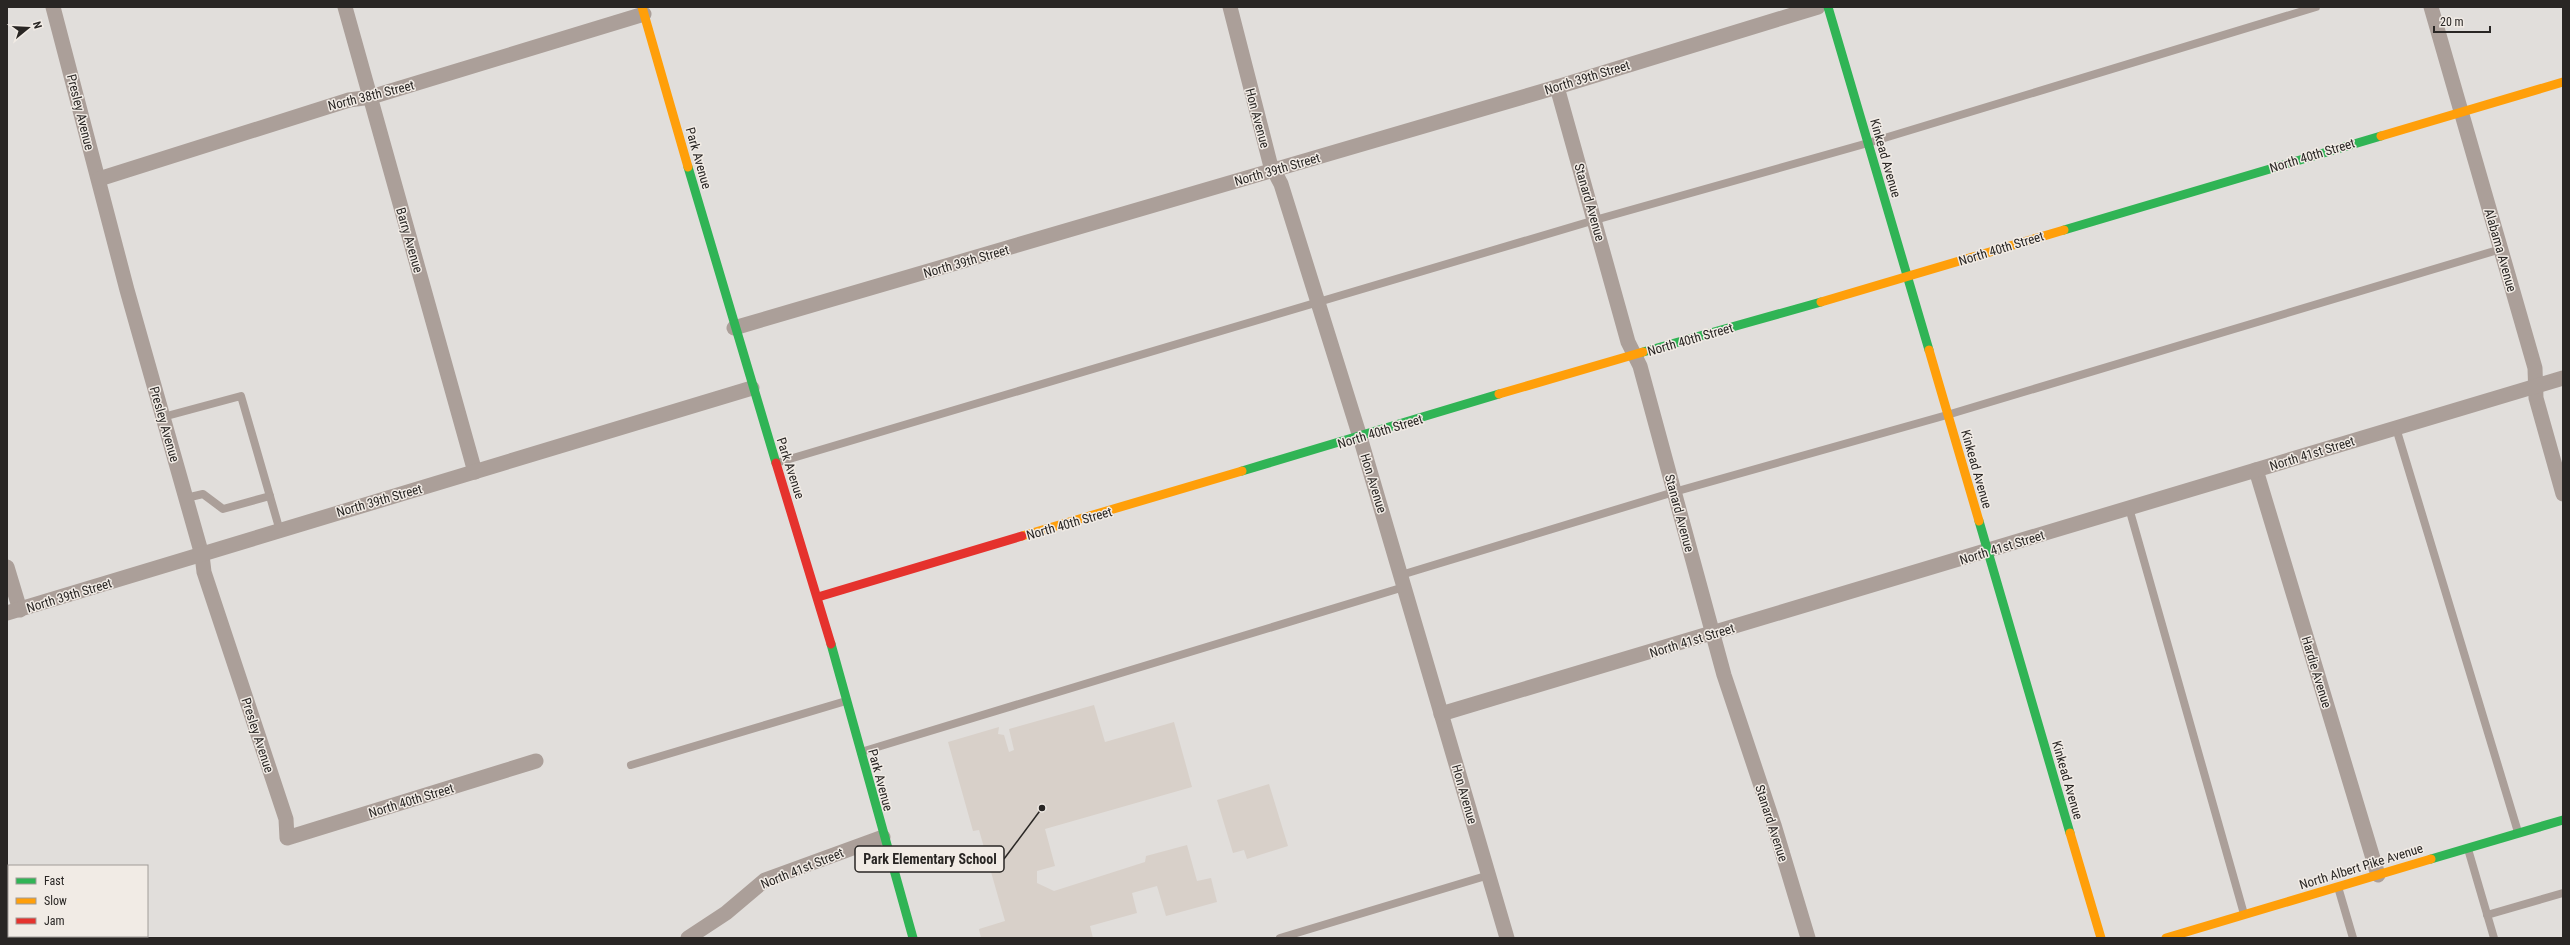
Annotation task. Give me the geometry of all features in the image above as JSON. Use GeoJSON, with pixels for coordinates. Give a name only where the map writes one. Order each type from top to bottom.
{"type":"FeatureCollection","features":[{"type":"Feature","properties":{"kind":"street","name":"Presley Avenue"},"geometry":{"type":"LineString","coordinates":[[53,7],[163,417],[202,555],[204,572],[286,819],[287,838]]}},
{"type":"Feature","properties":{"kind":"street","name":"Barry Avenue"},"geometry":{"type":"LineString","coordinates":[[345,7],[475,472]]}},
{"type":"Feature","properties":{"kind":"street","name":"Hon Avenue"},"geometry":{"type":"LineString","coordinates":[[1230,7],[1274,170],[1281,184],[1360,437],[1507,938]]}},
{"type":"Feature","properties":{"kind":"street","name":"North 39th Street"},"geometry":{"type":"LineString","coordinates":[[734,328],[1557,87],[1818,7]]}},
{"type":"Feature","properties":{"kind":"street","name":"Kinkead Avenue"},"geometry":{"type":"LineString","coordinates":[[1828,7],[2101,938]]}},
{"type":"Feature","properties":{"kind":"street","name":"Alabama Avenue"},"geometry":{"type":"LineString","coordinates":[[2431,7],[2535,368],[2536,398],[2563,494]]}},
{"type":"Feature","properties":{"kind":"street","name":"North 38th Street"},"geometry":{"type":"LineString","coordinates":[[99,179],[348,100],[371,97],[643,10]]}},
{"type":"Feature","properties":{"kind":"street","name":"Park Avenue"},"geometry":{"type":"LineString","coordinates":[[643,10],[734,328],[818,597],[883,837],[913,938]]}},
{"type":"Feature","properties":{"kind":"street","name":"North 40th Street"},"geometry":{"type":"LineString","coordinates":[[818,597],[1360,437],[1634,354],[1907,276],[2563,82]]}},
{"type":"Feature","properties":{"kind":"street","name":"Stanard Avenue"},"geometry":{"type":"LineString","coordinates":[[1557,87],[1628,342],[1640,366],[1713,634],[1808,938]]}},
{"type":"Feature","properties":{"kind":"street","name":"North 41st Street"},"geometry":{"type":"LineString","coordinates":[[1441,714],[1713,634],[2563,378]]}},
{"type":"Feature","properties":{"kind":"street","name":"North 39th Street"},"geometry":{"type":"LineString","coordinates":[[14,612],[752,388]]}},
{"type":"Feature","properties":{"kind":"street","name":"Hardie Avenue"},"geometry":{"type":"LineString","coordinates":[[2256,470],[2378,875]]}},
{"type":"Feature","properties":{"kind":"street"},"geometry":{"type":"LineString","coordinates":[[7,567],[14,612]]}},
{"type":"Feature","properties":{"kind":"street","name":"North 40th Street"},"geometry":{"type":"LineString","coordinates":[[287,838],[536,761]]}},
{"type":"Feature","properties":{"kind":"street","name":"North Albert Pike Avenue"},"geometry":{"type":"LineString","coordinates":[[2166,938],[2563,820]]}},
{"type":"Feature","properties":{"kind":"street","name":"North 41st Street"},"geometry":{"type":"LineString","coordinates":[[688,938],[726,913],[765,880],[883,837]]}},
{"type":"Feature","properties":{"kind":"lane"},"geometry":{"type":"LineString","coordinates":[[776,463],[1318,304],[1595,220],[1868,143],[2316,7]]}},
{"type":"Feature","properties":{"kind":"lane"},"geometry":{"type":"LineString","coordinates":[[860,752],[1402,581],[1674,492],[1947,415],[2501,249]]}},
{"type":"Feature","properties":{"kind":"lane"},"geometry":{"type":"LineString","coordinates":[[163,417],[241,396],[280,531]]}},
{"type":"Feature","properties":{"kind":"lane"},"geometry":{"type":"LineString","coordinates":[[2396,428],[2518,833]]}},
{"type":"Feature","properties":{"kind":"lane"},"geometry":{"type":"LineString","coordinates":[[186,498],[203,494],[223,509],[270,496]]}},
{"type":"Feature","properties":{"kind":"lane"},"geometry":{"type":"LineString","coordinates":[[2129,508],[2244,915]]}},
{"type":"Feature","properties":{"kind":"lane"},"geometry":{"type":"LineString","coordinates":[[631,765],[846,701]]}},
{"type":"Feature","properties":{"kind":"lane"},"geometry":{"type":"LineString","coordinates":[[2468,848],[2494,938]]}},
{"type":"Feature","properties":{"kind":"lane"},"geometry":{"type":"LineString","coordinates":[[1280,938],[1488,875]]}},
{"type":"Feature","properties":{"kind":"lane"},"geometry":{"type":"LineString","coordinates":[[2338,887],[2352,938]]}},
{"type":"Feature","properties":{"kind":"lane"},"geometry":{"type":"LineString","coordinates":[[2487,915],[2563,893]]}},
{"type":"Feature","properties":{"kind":"shaded area"},"geometry":{"type":"Polygon","coordinates":[[[1094,705],[1105,742],[1174,722],[1192,787],[1045,829],[1055,866],[1037,871],[1037,883],[1054,891],[1145,862],[1146,856],[1187,845],[1197,881],[1211,878],[1217,902],[1166,916],[1157,886],[1132,893],[1137,913],[1090,926],[1093,938],[981,938],[979,929],[1005,921],[979,830],[973,831],[948,742],[999,727],[998,734],[1004,735],[1009,752],[1014,750],[1009,729],[1094,705]]]}},
{"type":"Feature","properties":{"kind":"shaded area"},"geometry":{"type":"Polygon","coordinates":[[[1269,784],[1288,846],[1247,859],[1244,850],[1233,853],[1217,800],[1269,784]]]}},
{"type":"Feature","properties":{"kind":"traffic: fast"},"geometry":{"type":"LineString","coordinates":[[1828,7],[1929,350]]}},
{"type":"Feature","properties":{"kind":"traffic: fast"},"geometry":{"type":"LineString","coordinates":[[2064,230],[2381,136]]}},
{"type":"Feature","properties":{"kind":"traffic: fast"},"geometry":{"type":"LineString","coordinates":[[688,167],[776,463]]}},
{"type":"Feature","properties":{"kind":"traffic: fast"},"geometry":{"type":"LineString","coordinates":[[1643,352],[1821,302]]}},
{"type":"Feature","properties":{"kind":"traffic: fast"},"geometry":{"type":"LineString","coordinates":[[1242,471],[1499,394]]}},
{"type":"Feature","properties":{"kind":"traffic: fast"},"geometry":{"type":"LineString","coordinates":[[1979,521],[2070,833]]}},
{"type":"Feature","properties":{"kind":"traffic: fast"},"geometry":{"type":"LineString","coordinates":[[831,644],[913,938]]}},
{"type":"Feature","properties":{"kind":"traffic: fast"},"geometry":{"type":"LineString","coordinates":[[2431,859],[2563,820]]}},
{"type":"Feature","properties":{"kind":"traffic: slow"},"geometry":{"type":"LineString","coordinates":[[642,7],[688,167]]}},
{"type":"Feature","properties":{"kind":"traffic: slow"},"geometry":{"type":"LineString","coordinates":[[2381,136],[2563,82]]}},
{"type":"Feature","properties":{"kind":"traffic: slow"},"geometry":{"type":"LineString","coordinates":[[1821,302],[2064,230]]}},
{"type":"Feature","properties":{"kind":"traffic: slow"},"geometry":{"type":"LineString","coordinates":[[1929,350],[1979,521]]}},
{"type":"Feature","properties":{"kind":"traffic: slow"},"geometry":{"type":"LineString","coordinates":[[1499,394],[1643,352]]}},
{"type":"Feature","properties":{"kind":"traffic: slow"},"geometry":{"type":"LineString","coordinates":[[1022,536],[1242,471]]}},
{"type":"Feature","properties":{"kind":"traffic: slow"},"geometry":{"type":"LineString","coordinates":[[2070,833],[2101,938]]}},
{"type":"Feature","properties":{"kind":"traffic: slow"},"geometry":{"type":"LineString","coordinates":[[2166,938],[2431,859]]}},
{"type":"Feature","properties":{"kind":"traffic: jam"},"geometry":{"type":"LineString","coordinates":[[776,463],[831,644]]}},
{"type":"Feature","properties":{"kind":"traffic: jam"},"geometry":{"type":"LineString","coordinates":[[818,597],[1022,536]]}},
{"type":"Feature","properties":{"kind":"place","name":"Park Elementary School"},"geometry":{"type":"Point","coordinates":[1042,808]}}]}
